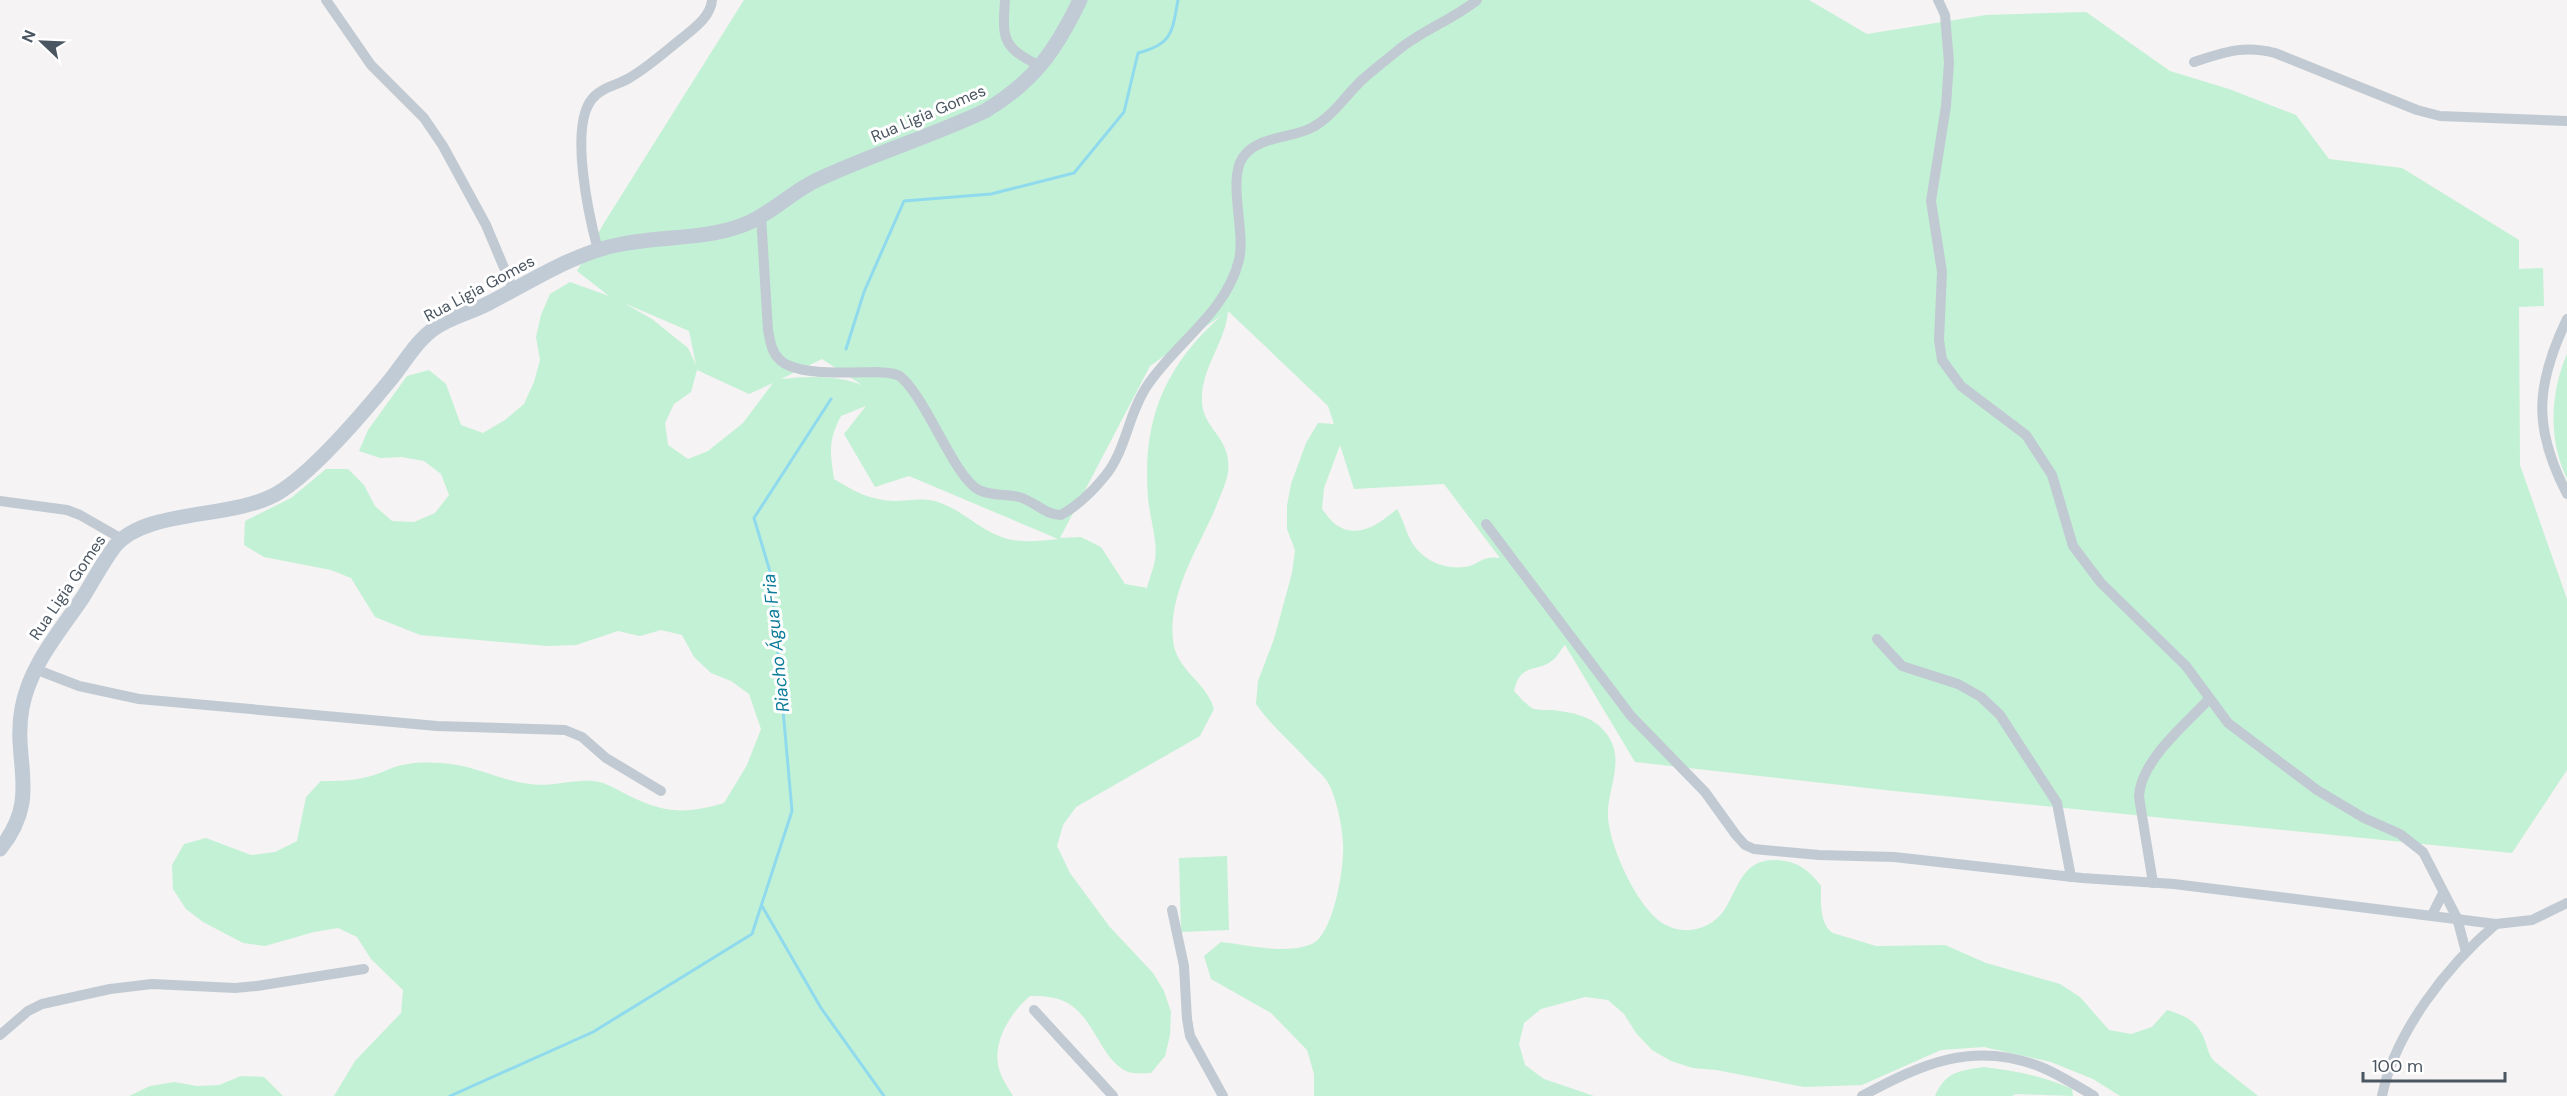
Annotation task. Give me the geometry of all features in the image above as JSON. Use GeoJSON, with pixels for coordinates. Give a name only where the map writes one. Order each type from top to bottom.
{"type":"FeatureCollection","features":[{"type":"Feature","properties":{"kind":"street"},"geometry":{"type":"LineString","coordinates":[[326,0],[371,65],[424,118],[443,146],[486,225],[513,289]]}},
{"type":"Feature","properties":{"kind":"street"},"geometry":{"type":"LineString","coordinates":[[598,250],[586,200],[583,173],[581,129],[591,99],[599,92],[633,76],[690,31],[708,14],[712,0]]}},
{"type":"Feature","properties":{"kind":"street"},"geometry":{"type":"LineString","coordinates":[[1005,0],[1004,31],[1007,42],[1019,56],[1040,66]]}},
{"type":"Feature","properties":{"kind":"street","name":"Rua Ligia Gomes"},"geometry":{"type":"LineString","coordinates":[[0,849],[8,839],[21,812],[24,776],[21,719],[23,705],[35,669],[48,646],[122,539],[144,526],[236,509],[279,493],[320,457],[382,389],[427,334],[513,289],[598,250],[618,245],[711,233],[744,225],[813,182],[985,111],[1005,99],[1040,66],[1061,38],[1080,0]]}},
{"type":"Feature","properties":{"kind":"street"},"geometry":{"type":"LineString","coordinates":[[760,216],[768,330],[771,348],[780,360],[793,367],[807,370],[885,373],[902,377],[931,417],[969,482],[984,492],[1020,497],[1048,512],[1060,514],[1075,506],[1106,475],[1121,447],[1132,413],[1146,388],[1181,343],[1215,310],[1229,288],[1240,258],[1237,181],[1243,156],[1261,142],[1312,128],[1323,121],[1362,80],[1399,49],[1477,0]]}},
{"type":"Feature","properties":{"kind":"street"},"geometry":{"type":"LineString","coordinates":[[1938,0],[1945,15],[1950,62],[1946,106],[1931,201],[1942,272],[1939,340],[1942,360],[1961,386],[2026,435],[2052,475],[2073,546],[2101,583],[2186,666],[2228,723],[2317,790],[2345,808],[2412,842],[2422,852],[2457,918],[2466,952]]}},
{"type":"Feature","properties":{"kind":"street"},"geometry":{"type":"LineString","coordinates":[[2194,62],[2224,52],[2256,49],[2275,53],[2440,117],[2567,121]]}},
{"type":"Feature","properties":{"kind":"street"},"geometry":{"type":"LineString","coordinates":[[2567,319],[2547,371],[2541,424],[2546,446],[2567,494]]}},
{"type":"Feature","properties":{"kind":"street"},"geometry":{"type":"LineString","coordinates":[[0,501],[67,510],[122,539]]}},
{"type":"Feature","properties":{"kind":"street"},"geometry":{"type":"LineString","coordinates":[[1486,524],[1631,716],[1705,792],[1746,845],[1765,851],[1894,857],[2071,877],[2153,883],[2496,924],[2532,920],[2567,903]]}},
{"type":"Feature","properties":{"kind":"street"},"geometry":{"type":"LineString","coordinates":[[1877,639],[1902,666],[1958,684],[1981,697],[2000,715],[2057,802],[2071,877]]}},
{"type":"Feature","properties":{"kind":"street"},"geometry":{"type":"LineString","coordinates":[[35,669],[79,686],[139,699],[437,726],[565,730],[582,738],[606,758],[661,791]]}},
{"type":"Feature","properties":{"kind":"street"},"geometry":{"type":"LineString","coordinates":[[2153,883],[2139,785],[2153,760],[2209,699]]}},
{"type":"Feature","properties":{"kind":"street"},"geometry":{"type":"LineString","coordinates":[[2432,915],[2443,893]]}},
{"type":"Feature","properties":{"kind":"street"},"geometry":{"type":"LineString","coordinates":[[1172,910],[1184,966],[1186,1019],[1190,1036],[1223,1096]]}},
{"type":"Feature","properties":{"kind":"street"},"geometry":{"type":"LineString","coordinates":[[2382,1096],[2387,1071],[2404,1036],[2427,1001],[2466,952],[2496,924]]}},
{"type":"Feature","properties":{"kind":"street"},"geometry":{"type":"LineString","coordinates":[[0,1035],[28,1011],[42,1004],[110,989],[152,984],[256,987],[364,969]]}},
{"type":"Feature","properties":{"kind":"street"},"geometry":{"type":"LineString","coordinates":[[1034,1010],[1113,1096]]}},
{"type":"Feature","properties":{"kind":"street"},"geometry":{"type":"LineString","coordinates":[[1862,1096],[1935,1063],[1984,1053],[2008,1057],[2043,1068],[2094,1096]]}},
{"type":"Feature","properties":{"kind":"green space"},"geometry":{"type":"Polygon","coordinates":[[[744,0],[1809,0],[1867,34],[1986,15],[2086,12],[2170,71],[2229,89],[2296,115],[2329,159],[2402,168],[2519,240],[2519,269],[2543,268],[2544,306],[2519,307],[2520,465],[2567,599],[2567,770],[2512,853],[1894,791],[1635,762],[1565,645],[1553,660],[1520,676],[1514,691],[1534,709],[1561,711],[1586,717],[1599,726],[1610,739],[1615,756],[1608,810],[1612,839],[1635,891],[1655,917],[1666,925],[1682,930],[1706,926],[1720,916],[1749,869],[1765,861],[1790,862],[1807,871],[1821,886],[1823,918],[1828,929],[1833,933],[1876,946],[1945,945],[1986,963],[2060,984],[2080,997],[2109,1030],[2131,1034],[2152,1027],[2167,1010],[2178,1014],[2188,1018],[2199,1029],[2214,1061],[2258,1096],[2120,1096],[2093,1079],[2051,1062],[1984,1047],[1941,1050],[1862,1085],[1804,1087],[1716,1070],[1693,1068],[1671,1061],[1652,1050],[1636,1033],[1624,1014],[1608,1000],[1585,997],[1541,1009],[1524,1023],[1519,1044],[1525,1065],[1544,1079],[1594,1096],[1314,1096],[1314,1074],[1307,1050],[1271,1013],[1211,979],[1204,956],[1221,942],[1279,949],[1312,944],[1320,938],[1332,913],[1340,881],[1343,852],[1338,810],[1327,781],[1256,704],[1258,681],[1274,639],[1292,573],[1295,550],[1287,529],[1287,506],[1291,484],[1306,443],[1318,423],[1334,424],[1328,406],[1228,311],[1223,334],[1205,378],[1202,402],[1207,420],[1226,450],[1228,472],[1216,507],[1180,588],[1173,623],[1175,651],[1185,668],[1205,691],[1214,709],[1200,736],[1076,807],[1063,825],[1057,846],[1070,873],[1109,926],[1153,973],[1164,991],[1171,1012],[1170,1035],[1165,1056],[1151,1073],[1130,1073],[1117,1065],[1083,1016],[1067,1003],[1057,999],[1030,996],[1008,1021],[999,1042],[998,1064],[1002,1078],[1013,1096],[334,1096],[355,1061],[401,1013],[403,990],[371,959],[357,937],[338,928],[314,932],[265,946],[243,943],[203,922],[186,909],[173,889],[172,865],[184,844],[206,838],[251,855],[275,852],[297,841],[306,797],[321,781],[361,778],[398,766],[417,763],[454,764],[509,780],[539,785],[594,781],[659,807],[679,810],[700,809],[724,803],[747,765],[761,729],[749,694],[731,681],[711,673],[694,657],[682,635],[661,630],[640,636],[618,631],[576,645],[547,646],[420,635],[375,617],[351,578],[331,570],[264,557],[244,545],[245,521],[291,498],[326,469],[348,469],[364,485],[375,506],[392,521],[414,522],[435,513],[449,495],[441,474],[424,461],[402,457],[380,458],[359,451],[368,430],[407,376],[429,370],[446,384],[461,425],[483,433],[505,420],[524,404],[534,382],[540,360],[536,337],[541,315],[550,294],[570,282],[609,296],[577,271],[604,223],[744,0]],[[624,303],[652,319],[688,348],[696,365],[689,331],[624,303]],[[1222,315],[1150,366],[1060,538],[1081,537],[1101,547],[1125,584],[1147,588],[1156,553],[1148,498],[1147,470],[1153,420],[1161,397],[1185,355],[1222,315]],[[822,359],[781,379],[833,378],[862,385],[822,359]],[[697,370],[691,392],[674,404],[665,423],[668,445],[688,459],[708,451],[743,423],[773,383],[749,394],[697,370]],[[866,406],[841,416],[831,446],[834,479],[855,491],[885,500],[937,502],[1006,539],[1028,541],[1058,539],[909,476],[875,487],[844,434],[866,406]],[[1340,445],[1324,488],[1322,509],[1336,525],[1354,531],[1377,524],[1397,509],[1414,546],[1433,562],[1441,565],[1465,567],[1485,559],[1500,558],[1444,484],[1354,489],[1340,445]]]}},
{"type":"Feature","properties":{"kind":"green space"},"geometry":{"type":"Polygon","coordinates":[[[2567,354],[2567,479],[2557,448],[2554,416],[2557,385],[2567,354]]]}},
{"type":"Feature","properties":{"kind":"green space"},"geometry":{"type":"Polygon","coordinates":[[[1227,856],[1229,930],[1181,932],[1179,858],[1227,856]]]}},
{"type":"Feature","properties":{"kind":"green space"},"geometry":{"type":"Polygon","coordinates":[[[1984,1067],[2040,1077],[2072,1089],[2073,1096],[2016,1094],[2012,1096],[1935,1096],[1944,1081],[1954,1074],[1984,1067]]]}},
{"type":"Feature","properties":{"kind":"green space"},"geometry":{"type":"Polygon","coordinates":[[[241,1076],[264,1077],[283,1096],[129,1096],[150,1086],[174,1082],[197,1086],[219,1085],[241,1076]]]}},
{"type":"Feature","properties":{"kind":"waterway","name":"Riacho Água Fria"},"geometry":{"type":"LineString","coordinates":[[846,349],[864,292],[904,201],[991,194],[1074,173],[1124,112],[1138,53],[1158,45],[1169,35],[1178,0]]}},
{"type":"Feature","properties":{"kind":"waterway","name":"Riacho Água Fria"},"geometry":{"type":"LineString","coordinates":[[450,1096],[593,1032],[752,934],[792,811],[771,575],[754,518],[831,399]]}},
{"type":"Feature","properties":{"kind":"waterway","name":"Riacho Água Fria"},"geometry":{"type":"LineString","coordinates":[[762,906],[821,1008],[884,1096]]}}]}
